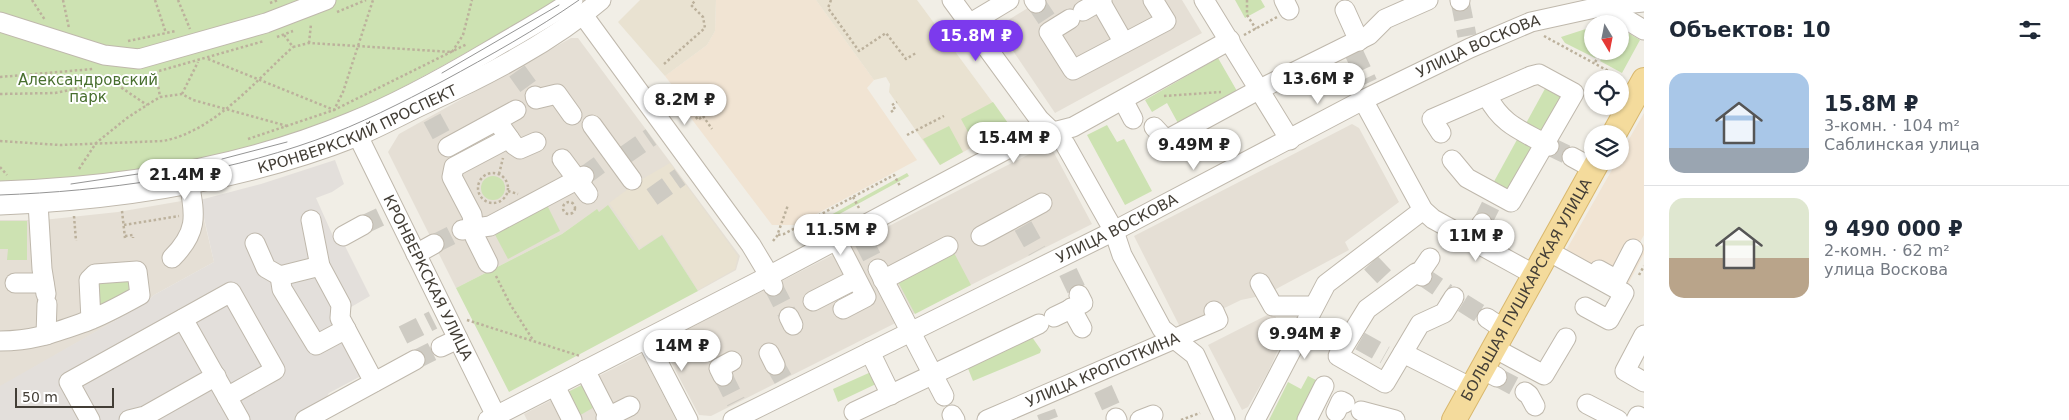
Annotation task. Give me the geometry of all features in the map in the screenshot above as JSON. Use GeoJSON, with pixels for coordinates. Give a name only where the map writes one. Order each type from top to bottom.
{"type":"FeatureCollection","features":[{"type":"Feature","properties":{"kind":"main road"},"geometry":{"type":"LineString","coordinates":[[1617,125],[1634,79]]}},
{"type":"Feature","properties":{"kind":"main road","name":"БОЛЬШАЯ ПУШКАРСКАЯ УЛИЦА"},"geometry":{"type":"LineString","coordinates":[[1454,420],[1484,378],[1495,332],[1535,275],[1593,170]]}},
{"type":"Feature","properties":{"kind":"street"},"geometry":{"type":"LineString","coordinates":[[0,22],[104,55],[139,59],[266,23],[326,0]]}},
{"type":"Feature","properties":{"kind":"street","name":"КРОНВЕРКСКИЙ ПРОСПЕКТ"},"geometry":{"type":"LineString","coordinates":[[0,205],[97,198],[189,184],[293,158],[358,136],[428,111],[483,76],[514,66],[578,8],[601,0]]}},
{"type":"Feature","properties":{"kind":"street"},"geometry":{"type":"LineString","coordinates":[[952,0],[1039,119],[1066,144],[1114,231],[1122,254],[1162,329],[1195,355],[1225,420]]}},
{"type":"Feature","properties":{"kind":"street"},"geometry":{"type":"LineString","coordinates":[[969,24],[1009,0]]}},
{"type":"Feature","properties":{"kind":"street"},"geometry":{"type":"LineString","coordinates":[[1124,43],[1101,1],[1049,32],[1073,70],[1166,21],[1152,0]]}},
{"type":"Feature","properties":{"kind":"street"},"geometry":{"type":"LineString","coordinates":[[1204,0],[1235,38],[1260,90],[1290,140]]}},
{"type":"Feature","properties":{"kind":"street"},"geometry":{"type":"LineString","coordinates":[[1154,127],[1166,140],[1260,90],[1354,46],[1370,35],[1385,19],[1428,0]]}},
{"type":"Feature","properties":{"kind":"street","name":"УЛИЦА ВОСКОВА"},"geometry":{"type":"LineString","coordinates":[[737,413],[779,372],[870,352],[1114,231],[1290,140],[1369,93],[1468,42],[1530,22],[1604,6],[1644,2]]}},
{"type":"Feature","properties":{"kind":"street"},"geometry":{"type":"LineString","coordinates":[[1604,6],[1644,30]]}},
{"type":"Feature","properties":{"kind":"street"},"geometry":{"type":"LineString","coordinates":[[3,183],[82,186],[205,167],[315,136],[391,104],[578,8],[658,132],[687,172],[750,245],[771,280]]}},
{"type":"Feature","properties":{"kind":"street"},"geometry":{"type":"LineString","coordinates":[[1345,10],[1354,46]]}},
{"type":"Feature","properties":{"kind":"street"},"geometry":{"type":"LineString","coordinates":[[494,419],[555,386],[585,364],[646,339],[771,280],[836,239],[860,234],[1026,139],[1073,128],[1235,38]]}},
{"type":"Feature","properties":{"kind":"street"},"geometry":{"type":"LineString","coordinates":[[1441,133],[1432,119],[1530,76],[1539,74],[1574,93],[1547,145],[1511,202],[1496,196],[1467,178],[1452,160]]}},
{"type":"Feature","properties":{"kind":"street"},"geometry":{"type":"LineString","coordinates":[[1369,93],[1423,210],[1433,219],[1535,275]]}},
{"type":"Feature","properties":{"kind":"street"},"geometry":{"type":"LineString","coordinates":[[535,96],[536,99],[557,94],[572,115]]}},
{"type":"Feature","properties":{"kind":"street"},"geometry":{"type":"LineString","coordinates":[[1487,96],[1496,112],[1508,124],[1547,145]]}},
{"type":"Feature","properties":{"kind":"street"},"geometry":{"type":"LineString","coordinates":[[1123,100],[1134,120]]}},
{"type":"Feature","properties":{"kind":"street"},"geometry":{"type":"LineString","coordinates":[[458,166],[446,144],[516,110]]}},
{"type":"Feature","properties":{"kind":"street"},"geometry":{"type":"LineString","coordinates":[[497,120],[509,138],[520,149],[536,142]]}},
{"type":"Feature","properties":{"kind":"street"},"geometry":{"type":"LineString","coordinates":[[592,125],[632,180]]}},
{"type":"Feature","properties":{"kind":"street","name":"КРОНВЕРКСКАЯ УЛИЦА"},"geometry":{"type":"LineString","coordinates":[[358,136],[387,213],[416,254],[450,343],[494,419]]}},
{"type":"Feature","properties":{"kind":"street"},"geometry":{"type":"LineString","coordinates":[[468,229],[472,215],[452,177],[452,172],[458,166],[509,138]]}},
{"type":"Feature","properties":{"kind":"street"},"geometry":{"type":"LineString","coordinates":[[1572,157],[1584,161]]}},
{"type":"Feature","properties":{"kind":"street"},"geometry":{"type":"LineString","coordinates":[[468,229],[490,226],[583,183],[562,159]]}},
{"type":"Feature","properties":{"kind":"street"},"geometry":{"type":"LineString","coordinates":[[172,258],[189,238],[192,230],[194,213],[189,184]]}},
{"type":"Feature","properties":{"kind":"street"},"geometry":{"type":"LineString","coordinates":[[38,203],[46,294],[46,336]]}},
{"type":"Feature","properties":{"kind":"street"},"geometry":{"type":"LineString","coordinates":[[981,236],[1020,221],[1042,203]]}},
{"type":"Feature","properties":{"kind":"street"},"geometry":{"type":"LineString","coordinates":[[1255,420],[1326,284],[1367,259],[1423,210]]}},
{"type":"Feature","properties":{"kind":"street"},"geometry":{"type":"LineString","coordinates":[[310,220],[320,266],[341,305],[340,318],[374,382]]}},
{"type":"Feature","properties":{"kind":"street"},"geometry":{"type":"LineString","coordinates":[[1472,241],[1482,223]]}},
{"type":"Feature","properties":{"kind":"street"},"geometry":{"type":"LineString","coordinates":[[343,236],[363,225]]}},
{"type":"Feature","properties":{"kind":"street"},"geometry":{"type":"LineString","coordinates":[[468,229],[475,237],[492,269]]}},
{"type":"Feature","properties":{"kind":"street"},"geometry":{"type":"LineString","coordinates":[[836,239],[866,297],[843,308]]}},
{"type":"Feature","properties":{"kind":"street"},"geometry":{"type":"LineString","coordinates":[[255,242],[266,268],[280,276],[320,266]]}},
{"type":"Feature","properties":{"kind":"street"},"geometry":{"type":"LineString","coordinates":[[416,254],[434,244]]}},
{"type":"Feature","properties":{"kind":"street"},"geometry":{"type":"LineString","coordinates":[[944,396],[881,275],[948,246]]}},
{"type":"Feature","properties":{"kind":"street"},"geometry":{"type":"LineString","coordinates":[[1550,247],[1617,280],[1633,249]]}},
{"type":"Feature","properties":{"kind":"street"},"geometry":{"type":"LineString","coordinates":[[1550,247],[1624,293],[1609,320],[1585,306]]}},
{"type":"Feature","properties":{"kind":"street"},"geometry":{"type":"LineString","coordinates":[[1430,258],[1420,275],[1416,273],[1393,286],[1367,309],[1355,338],[1338,356],[1385,383],[1395,357],[1420,324],[1444,313],[1455,298]]}},
{"type":"Feature","properties":{"kind":"street"},"geometry":{"type":"LineString","coordinates":[[280,276],[282,289],[316,346],[346,330]]}},
{"type":"Feature","properties":{"kind":"street"},"geometry":{"type":"LineString","coordinates":[[813,301],[856,279]]}},
{"type":"Feature","properties":{"kind":"street"},"geometry":{"type":"LineString","coordinates":[[15,283],[46,294]]}},
{"type":"Feature","properties":{"kind":"street"},"geometry":{"type":"LineString","coordinates":[[1260,283],[1273,306],[1314,306]]}},
{"type":"Feature","properties":{"kind":"street"},"geometry":{"type":"LineString","coordinates":[[90,420],[69,382],[231,292],[275,370],[227,397]]}},
{"type":"Feature","properties":{"kind":"street"},"geometry":{"type":"LineString","coordinates":[[854,412],[1046,320],[1075,302],[1082,328]]}},
{"type":"Feature","properties":{"kind":"street","name":"УЛИЦА КРОПОТКИНА"},"geometry":{"type":"LineString","coordinates":[[987,420],[1043,405],[1100,381],[1216,315]]}},
{"type":"Feature","properties":{"kind":"street"},"geometry":{"type":"LineString","coordinates":[[183,319],[240,420]]}},
{"type":"Feature","properties":{"kind":"street"},"geometry":{"type":"LineString","coordinates":[[0,341],[25,341],[46,336],[91,320]]}},
{"type":"Feature","properties":{"kind":"street"},"geometry":{"type":"LineString","coordinates":[[1495,332],[1544,375],[1566,338]]}},
{"type":"Feature","properties":{"kind":"street"},"geometry":{"type":"LineString","coordinates":[[1644,335],[1624,371],[1644,382]]}},
{"type":"Feature","properties":{"kind":"street"},"geometry":{"type":"LineString","coordinates":[[646,339],[688,420]]}},
{"type":"Feature","properties":{"kind":"street"},"geometry":{"type":"LineString","coordinates":[[870,352],[891,395]]}},
{"type":"Feature","properties":{"kind":"street"},"geometry":{"type":"LineString","coordinates":[[1395,357],[1484,378]]}},
{"type":"Feature","properties":{"kind":"street"},"geometry":{"type":"LineString","coordinates":[[305,420],[325,415],[374,382],[415,360]]}},
{"type":"Feature","properties":{"kind":"street"},"geometry":{"type":"LineString","coordinates":[[585,364],[605,418],[630,406]]}},
{"type":"Feature","properties":{"kind":"street"},"geometry":{"type":"LineString","coordinates":[[129,420],[145,416],[216,376]]}},
{"type":"Feature","properties":{"kind":"street"},"geometry":{"type":"LineString","coordinates":[[555,386],[572,420]]}},
{"type":"Feature","properties":{"kind":"street"},"geometry":{"type":"LineString","coordinates":[[1307,420],[1324,386]]}},
{"type":"Feature","properties":{"kind":"street"},"geometry":{"type":"LineString","coordinates":[[1587,404],[1618,420]]}},
{"type":"Feature","properties":{"kind":"street"},"geometry":{"type":"LineString","coordinates":[[1353,412],[1395,420]]}},
{"type":"Feature","properties":{"kind":"street"},"geometry":{"type":"LineString","coordinates":[[1636,420],[1638,416],[1644,420]]}},
{"type":"Feature","properties":{"kind":"path"},"geometry":{"type":"LineString","coordinates":[[32,0],[46,22]]}},
{"type":"Feature","properties":{"kind":"path"},"geometry":{"type":"LineString","coordinates":[[64,0],[70,32]]}},
{"type":"Feature","properties":{"kind":"path"},"geometry":{"type":"LineString","coordinates":[[155,0],[166,33]]}},
{"type":"Feature","properties":{"kind":"path"},"geometry":{"type":"LineString","coordinates":[[121,43],[190,28],[178,0]]}},
{"type":"Feature","properties":{"kind":"path"},"geometry":{"type":"LineString","coordinates":[[334,110],[359,46],[373,0]]}},
{"type":"Feature","properties":{"kind":"path"},"geometry":{"type":"LineString","coordinates":[[452,52],[463,35],[472,0]]}},
{"type":"Feature","properties":{"kind":"path"},"geometry":{"type":"LineString","coordinates":[[664,64],[704,28],[702,18],[691,5],[696,0]]}},
{"type":"Feature","properties":{"kind":"path"},"geometry":{"type":"LineString","coordinates":[[831,0],[828,8],[859,51],[886,33],[906,59],[916,53]]}},
{"type":"Feature","properties":{"kind":"path"},"geometry":{"type":"LineString","coordinates":[[1248,0],[1247,15],[1256,29]]}},
{"type":"Feature","properties":{"kind":"path"},"geometry":{"type":"LineString","coordinates":[[1235,38],[1256,29],[1286,5]]}},
{"type":"Feature","properties":{"kind":"path"},"geometry":{"type":"LineString","coordinates":[[309,43],[311,24]]}},
{"type":"Feature","properties":{"kind":"path"},"geometry":{"type":"LineString","coordinates":[[1536,32],[1595,63],[1634,79]]}},
{"type":"Feature","properties":{"kind":"path"},"geometry":{"type":"LineString","coordinates":[[284,35],[293,46]]}},
{"type":"Feature","properties":{"kind":"path"},"geometry":{"type":"LineString","coordinates":[[0,141],[60,145],[163,141],[178,138],[198,128],[226,108],[293,46],[309,43],[452,52]]}},
{"type":"Feature","properties":{"kind":"path"},"geometry":{"type":"LineString","coordinates":[[242,141],[334,110],[468,44]]}},
{"type":"Feature","properties":{"kind":"path"},"geometry":{"type":"LineString","coordinates":[[208,59],[334,110]]}},
{"type":"Feature","properties":{"kind":"path"},"geometry":{"type":"LineString","coordinates":[[182,94],[198,62]]}},
{"type":"Feature","properties":{"kind":"path"},"geometry":{"type":"LineString","coordinates":[[0,77],[98,68]]}},
{"type":"Feature","properties":{"kind":"path"},"geometry":{"type":"LineString","coordinates":[[156,72],[160,97]]}},
{"type":"Feature","properties":{"kind":"path"},"geometry":{"type":"LineString","coordinates":[[113,82],[147,105]]}},
{"type":"Feature","properties":{"kind":"path"},"geometry":{"type":"LineString","coordinates":[[1162,96],[1226,91]]}},
{"type":"Feature","properties":{"kind":"path"},"geometry":{"type":"LineString","coordinates":[[79,169],[96,143],[127,118],[160,97],[182,94],[193,100],[288,126]]}},
{"type":"Feature","properties":{"kind":"path"},"geometry":{"type":"LineString","coordinates":[[891,112],[895,109],[892,105],[897,102]]}},
{"type":"Feature","properties":{"kind":"path"},"geometry":{"type":"LineString","coordinates":[[683,120],[696,110]]}},
{"type":"Feature","properties":{"kind":"path"},"geometry":{"type":"LineString","coordinates":[[693,113],[698,120],[703,116],[712,129]]}},
{"type":"Feature","properties":{"kind":"path"},"geometry":{"type":"LineString","coordinates":[[906,135],[944,116]]}},
{"type":"Feature","properties":{"kind":"path"},"geometry":{"type":"LineString","coordinates":[[0,166],[3,183]]}},
{"type":"Feature","properties":{"kind":"path"},"geometry":{"type":"LineString","coordinates":[[70,170],[88,168]]}},
{"type":"Feature","properties":{"kind":"path"},"geometry":{"type":"LineString","coordinates":[[0,174],[3,183]]}},
{"type":"Feature","properties":{"kind":"path"},"geometry":{"type":"LineString","coordinates":[[3,183],[16,174]]}},
{"type":"Feature","properties":{"kind":"path"},"geometry":{"type":"LineString","coordinates":[[486,174],[499,174],[508,184],[508,191],[500,201],[488,202],[480,196],[478,184],[486,174]]}},
{"type":"Feature","properties":{"kind":"path"},"geometry":{"type":"LineString","coordinates":[[778,235],[784,234],[894,175],[900,186]]}},
{"type":"Feature","properties":{"kind":"path"},"geometry":{"type":"LineString","coordinates":[[853,197],[859,208]]}},
{"type":"Feature","properties":{"kind":"path"},"geometry":{"type":"LineString","coordinates":[[571,202],[574,210],[566,213],[563,205],[571,202]]}},
{"type":"Feature","properties":{"kind":"path"},"geometry":{"type":"LineString","coordinates":[[773,240],[778,235],[788,205]]}},
{"type":"Feature","properties":{"kind":"path"},"geometry":{"type":"LineString","coordinates":[[122,209],[125,237],[133,236],[133,238]]}},
{"type":"Feature","properties":{"kind":"path"},"geometry":{"type":"LineString","coordinates":[[124,225],[194,213]]}},
{"type":"Feature","properties":{"kind":"path"},"geometry":{"type":"LineString","coordinates":[[74,215],[76,241]]}},
{"type":"Feature","properties":{"kind":"path"},"geometry":{"type":"LineString","coordinates":[[492,269],[510,304],[534,342]]}},
{"type":"Feature","properties":{"kind":"path"},"geometry":{"type":"LineString","coordinates":[[467,320],[534,342],[585,364]]}},
{"type":"Feature","properties":{"kind":"path"},"geometry":{"type":"LineString","coordinates":[[1181,420],[1200,413]]}},
{"type":"Feature","properties":{"kind":"shaded area"},"geometry":{"type":"Polygon","coordinates":[[[640,0],[716,0],[715,31],[707,45],[665,76],[618,22],[640,0]]]}},
{"type":"Feature","properties":{"kind":"shaded area"},"geometry":{"type":"Polygon","coordinates":[[[716,0],[816,0],[874,80],[867,88],[917,160],[796,225],[772,225],[678,101],[681,97],[665,76],[707,45],[715,31],[716,0]]]}},
{"type":"Feature","properties":{"kind":"shaded area"},"geometry":{"type":"Polygon","coordinates":[[[816,0],[917,0],[1010,126],[940,165],[889,92],[890,84],[886,77],[874,80],[816,0]]]}},
{"type":"Feature","properties":{"kind":"shaded area"},"geometry":{"type":"Polygon","coordinates":[[[1041,0],[1182,0],[1202,33],[1055,113],[997,27],[1041,0]]]}},
{"type":"Feature","properties":{"kind":"shaded area"},"geometry":{"type":"Polygon","coordinates":[[[571,38],[578,38],[740,256],[736,270],[698,291],[662,236],[639,250],[596,210],[562,234],[456,288],[388,152],[399,134],[571,38]]]}},
{"type":"Feature","properties":{"kind":"shaded area"},"geometry":{"type":"Polygon","coordinates":[[[1644,113],[1644,235],[1640,242],[1644,245],[1644,254],[1626,288],[1564,254],[1612,170],[1629,170],[1629,139],[1644,113]]]}},
{"type":"Feature","properties":{"kind":"shaded area"},"geometry":{"type":"Polygon","coordinates":[[[1352,124],[1359,128],[1399,202],[1345,242],[1349,250],[1265,295],[1241,300],[1181,329],[1134,236],[1352,124]]]}},
{"type":"Feature","properties":{"kind":"shaded area"},"geometry":{"type":"Polygon","coordinates":[[[1045,146],[1052,149],[1092,224],[711,416],[699,415],[661,343],[1045,146]]]}},
{"type":"Feature","properties":{"kind":"shaded area"},"geometry":{"type":"Polygon","coordinates":[[[335,160],[344,184],[332,192],[316,198],[337,245],[343,242],[370,296],[346,310],[363,375],[329,393],[314,420],[0,420],[0,386],[144,304],[154,295],[214,262],[200,200],[261,184],[335,160]]]}},
{"type":"Feature","properties":{"kind":"shaded area"},"geometry":{"type":"Polygon","coordinates":[[[670,163],[738,256],[735,269],[698,290],[663,234],[640,248],[609,203],[639,181],[670,163]]]}},
{"type":"Feature","properties":{"kind":"shaded area"},"geometry":{"type":"Polygon","coordinates":[[[199,198],[214,262],[154,295],[144,304],[0,387],[0,220],[43,220],[118,212],[199,198]]]}},
{"type":"Feature","properties":{"kind":"shaded area"},"geometry":{"type":"Polygon","coordinates":[[[1273,312],[1285,335],[1268,372],[1248,407],[1242,410],[1208,345],[1273,312]]]}},
{"type":"Feature","properties":{"kind":"shaded area"},"geometry":{"type":"Polygon","coordinates":[[[642,354],[676,420],[527,420],[524,414],[642,354]]]}},
{"type":"Feature","properties":{"kind":"green space","name":"Александровский парк"},"geometry":{"type":"Polygon","coordinates":[[[0,0],[558,0],[377,101],[331,123],[283,141],[213,158],[143,170],[0,183],[0,0]]]}},
{"type":"Feature","properties":{"kind":"green space"},"geometry":{"type":"Polygon","coordinates":[[[1235,0],[1261,0],[1265,7],[1245,18],[1235,0]]]}},
{"type":"Feature","properties":{"kind":"green space"},"geometry":{"type":"Polygon","coordinates":[[[1584,30],[1584,52],[1565,43],[1561,37],[1584,30]]]}},
{"type":"Feature","properties":{"kind":"green space"},"geometry":{"type":"Polygon","coordinates":[[[1629,33],[1640,40],[1624,70],[1616,70],[1600,61],[1629,60],[1629,33]]]}},
{"type":"Feature","properties":{"kind":"green space"},"geometry":{"type":"Polygon","coordinates":[[[1218,58],[1237,91],[1179,125],[1167,103],[1152,112],[1145,100],[1218,58]]]}},
{"type":"Feature","properties":{"kind":"green space"},"geometry":{"type":"Polygon","coordinates":[[[1547,85],[1566,95],[1510,198],[1491,187],[1547,85]]]}},
{"type":"Feature","properties":{"kind":"green space"},"geometry":{"type":"Polygon","coordinates":[[[993,102],[1010,126],[975,145],[961,119],[993,102]]]}},
{"type":"Feature","properties":{"kind":"green space"},"geometry":{"type":"Polygon","coordinates":[[[1107,125],[1117,142],[1124,139],[1152,191],[1125,205],[1087,135],[1107,125]]]}},
{"type":"Feature","properties":{"kind":"green space"},"geometry":{"type":"Polygon","coordinates":[[[949,126],[963,152],[940,165],[923,139],[949,126]]]}},
{"type":"Feature","properties":{"kind":"green space"},"geometry":{"type":"Polygon","coordinates":[[[907,173],[909,176],[801,235],[800,232],[907,173]]]}},
{"type":"Feature","properties":{"kind":"green space"},"geometry":{"type":"Polygon","coordinates":[[[493,176],[498,177],[504,183],[504,193],[498,199],[493,200],[488,199],[482,193],[481,188],[482,183],[488,177],[493,176]]]}},
{"type":"Feature","properties":{"kind":"green space"},"geometry":{"type":"Polygon","coordinates":[[[545,201],[560,231],[508,259],[492,229],[545,201]]]}},
{"type":"Feature","properties":{"kind":"green space"},"geometry":{"type":"Polygon","coordinates":[[[608,205],[639,250],[662,235],[698,291],[509,392],[456,288],[562,234],[597,209],[599,212],[608,205]]]}},
{"type":"Feature","properties":{"kind":"green space"},"geometry":{"type":"Polygon","coordinates":[[[0,221],[27,221],[27,260],[7,260],[8,249],[0,249],[0,221]]]}},
{"type":"Feature","properties":{"kind":"green space"},"geometry":{"type":"Polygon","coordinates":[[[952,249],[971,285],[915,314],[896,278],[952,249]]]}},
{"type":"Feature","properties":{"kind":"green space"},"geometry":{"type":"Polygon","coordinates":[[[135,276],[137,292],[94,316],[97,278],[135,276]]]}},
{"type":"Feature","properties":{"kind":"green space"},"geometry":{"type":"Polygon","coordinates":[[[1032,337],[1041,350],[1040,353],[973,381],[967,366],[1032,337]]]}},
{"type":"Feature","properties":{"kind":"green space"},"geometry":{"type":"Polygon","coordinates":[[[871,372],[876,384],[838,402],[833,389],[871,372]]]}},
{"type":"Feature","properties":{"kind":"green space"},"geometry":{"type":"Polygon","coordinates":[[[1308,376],[1322,383],[1303,420],[1269,420],[1288,382],[1301,389],[1308,376]]]}},
{"type":"Feature","properties":{"kind":"green space"},"geometry":{"type":"Polygon","coordinates":[[[584,384],[596,406],[577,417],[564,394],[584,384]]]}},
{"type":"Feature","properties":{"kind":"tunnel"},"geometry":{"type":"LineString","coordinates":[[1460,1],[1467,36]]}},
{"type":"Feature","properties":{"kind":"tunnel"},"geometry":{"type":"LineString","coordinates":[[1036,3],[1052,27]]}},
{"type":"Feature","properties":{"kind":"tunnel"},"geometry":{"type":"LineString","coordinates":[[1354,53],[1368,83]]}},
{"type":"Feature","properties":{"kind":"tunnel"},"geometry":{"type":"LineString","coordinates":[[517,71],[535,96]]}},
{"type":"Feature","properties":{"kind":"tunnel"},"geometry":{"type":"LineString","coordinates":[[432,118],[444,140]]}},
{"type":"Feature","properties":{"kind":"tunnel"},"geometry":{"type":"LineString","coordinates":[[625,155],[651,137]]}},
{"type":"Feature","properties":{"kind":"tunnel"},"geometry":{"type":"LineString","coordinates":[[1549,146],[1572,157]]}},
{"type":"Feature","properties":{"kind":"tunnel"},"geometry":{"type":"LineString","coordinates":[[584,176],[606,160]]}},
{"type":"Feature","properties":{"kind":"tunnel"},"geometry":{"type":"LineString","coordinates":[[652,197],[680,177]]}},
{"type":"Feature","properties":{"kind":"tunnel"},"geometry":{"type":"LineString","coordinates":[[1482,223],[1494,199]]}},
{"type":"Feature","properties":{"kind":"tunnel"},"geometry":{"type":"LineString","coordinates":[[363,225],[380,217]]}},
{"type":"Feature","properties":{"kind":"tunnel"},"geometry":{"type":"LineString","coordinates":[[1023,226],[1037,251]]}},
{"type":"Feature","properties":{"kind":"tunnel"},"geometry":{"type":"LineString","coordinates":[[434,244],[462,230]]}},
{"type":"Feature","properties":{"kind":"tunnel"},"geometry":{"type":"LineString","coordinates":[[863,240],[878,269]]}},
{"type":"Feature","properties":{"kind":"tunnel"},"geometry":{"type":"LineString","coordinates":[[1371,263],[1391,284]]}},
{"type":"Feature","properties":{"kind":"tunnel"},"geometry":{"type":"LineString","coordinates":[[1068,272],[1079,295]]}},
{"type":"Feature","properties":{"kind":"tunnel"},"geometry":{"type":"LineString","coordinates":[[1422,276],[1447,293]]}},
{"type":"Feature","properties":{"kind":"tunnel"},"geometry":{"type":"LineString","coordinates":[[773,286],[789,317]]}},
{"type":"Feature","properties":{"kind":"tunnel"},"geometry":{"type":"LineString","coordinates":[[1463,303],[1487,318]]}},
{"type":"Feature","properties":{"kind":"tunnel"},"geometry":{"type":"LineString","coordinates":[[403,335],[433,320]]}},
{"type":"Feature","properties":{"kind":"tunnel"},"geometry":{"type":"LineString","coordinates":[[1360,341],[1385,355]]}},
{"type":"Feature","properties":{"kind":"tunnel"},"geometry":{"type":"LineString","coordinates":[[415,360],[441,347]]}},
{"type":"Feature","properties":{"kind":"tunnel"},"geometry":{"type":"LineString","coordinates":[[775,365],[783,379]]}},
{"type":"Feature","properties":{"kind":"tunnel"},"geometry":{"type":"LineString","coordinates":[[723,376],[736,402]]}},
{"type":"Feature","properties":{"kind":"tunnel"},"geometry":{"type":"LineString","coordinates":[[1497,377],[1525,392]]}},
{"type":"Feature","properties":{"kind":"tunnel"},"geometry":{"type":"LineString","coordinates":[[1103,389],[1116,418]]}},
{"type":"Feature","properties":{"kind":"tunnel"},"geometry":{"type":"LineString","coordinates":[[1046,412],[1049,420]]}},
{"type":"Feature","properties":{"kind":"tram line"},"geometry":{"type":"LineString","coordinates":[[0,195],[80,190],[160,180],[278,153],[332,134],[396,105],[495,52],[579,0]]}},
{"type":"Feature","properties":{"kind":"tram line"},"geometry":{"type":"LineString","coordinates":[[442,73],[559,5]]}},
{"type":"Feature","properties":{"kind":"tram line"},"geometry":{"type":"LineString","coordinates":[[222,159],[287,142]]}},
{"type":"Feature","properties":{"kind":"tram line"},"geometry":{"type":"LineString","coordinates":[[71,184],[158,171]]}}]}
